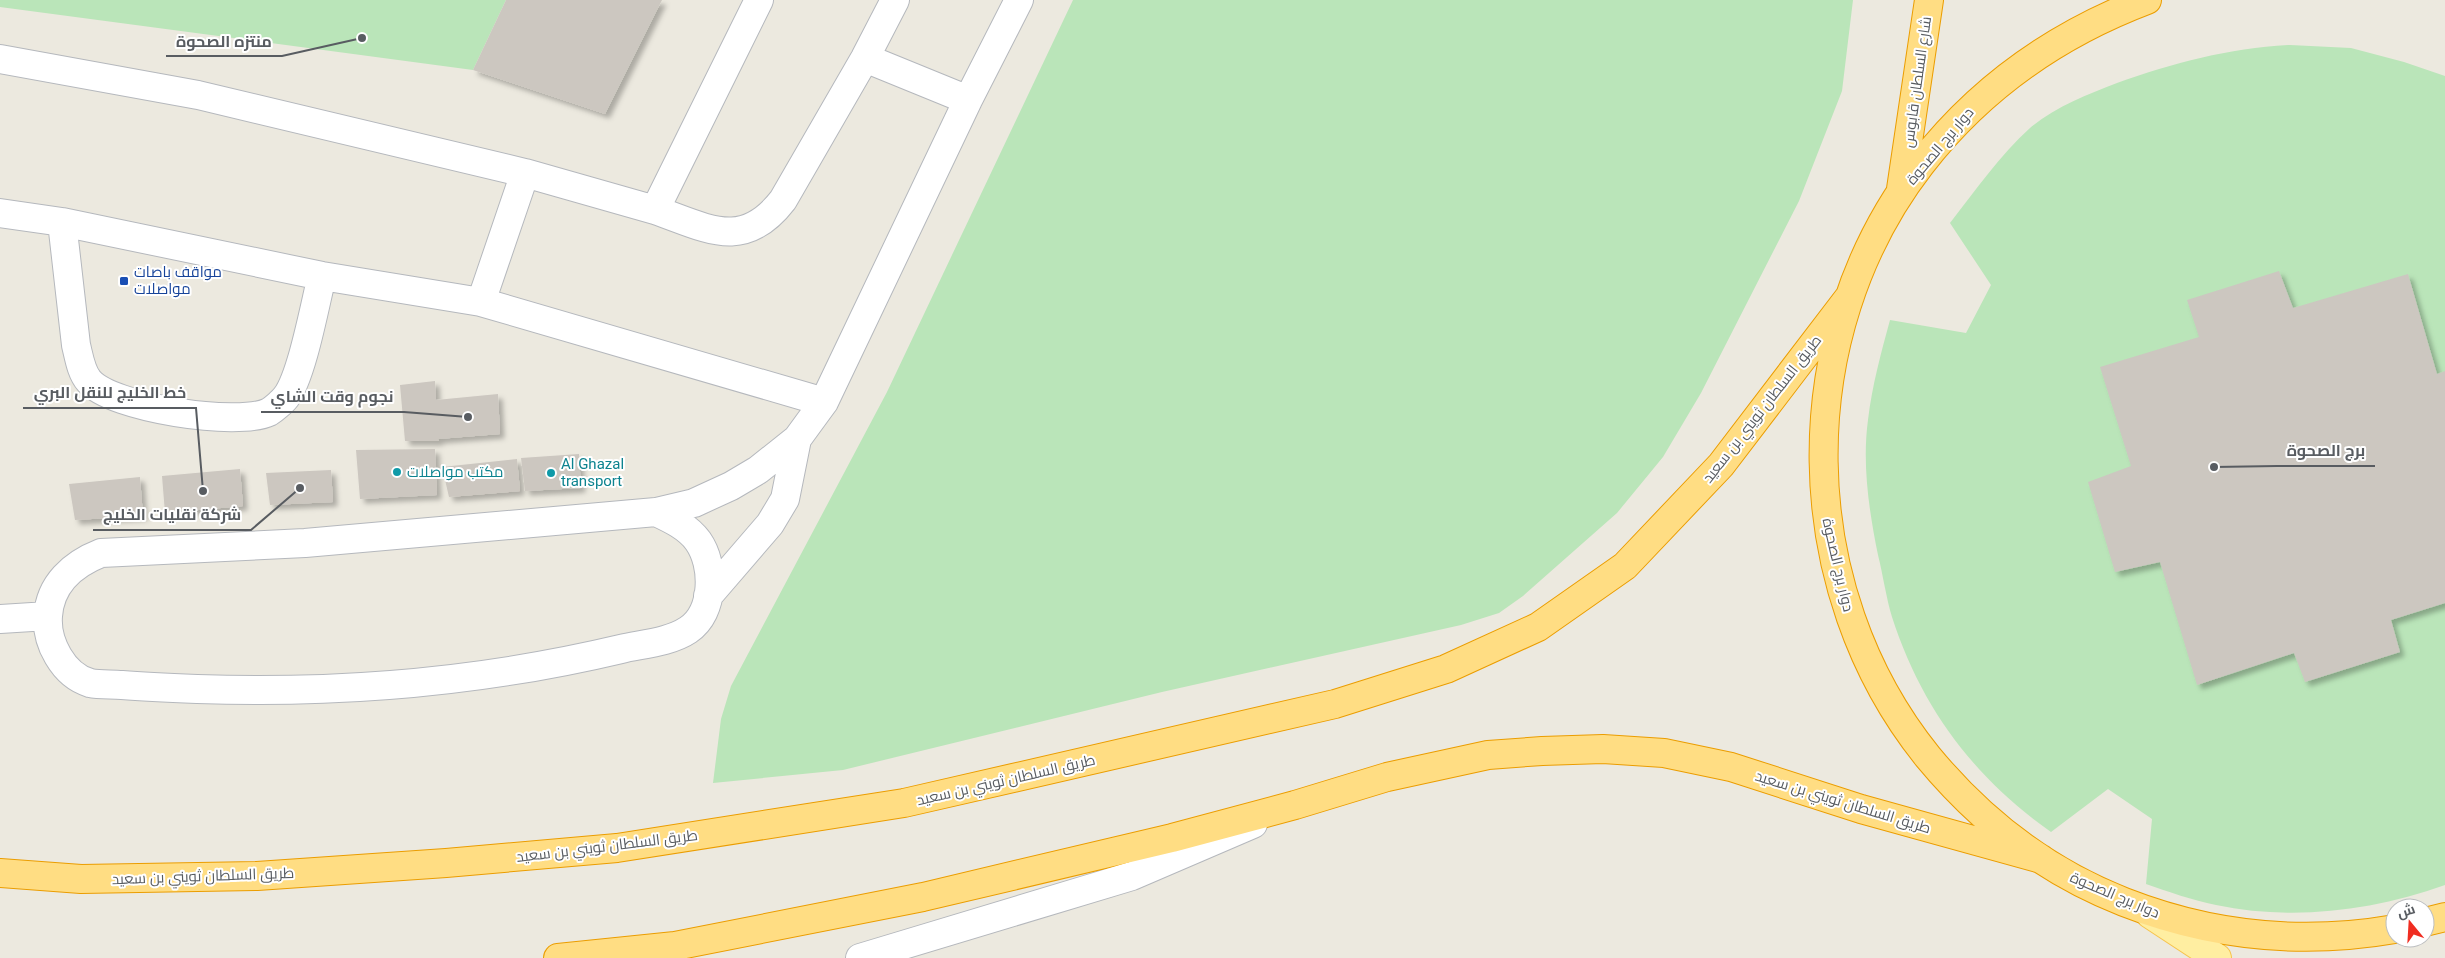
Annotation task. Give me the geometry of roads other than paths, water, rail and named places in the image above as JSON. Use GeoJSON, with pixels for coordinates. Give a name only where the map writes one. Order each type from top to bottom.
{"type":"FeatureCollection","features":[{"type":"Feature","properties":{"kind":"highway","name":"شارع السلطان قابوس"},"geometry":{"type":"LineString","coordinates":[[1900,194],[1928,0]]}},
{"type":"Feature","properties":{"kind":"highway","name":"دوار برج الصحوة"},"geometry":{"type":"LineString","coordinates":[[2147,0],[2072,33],[2014,71],[1956,124],[1920,166],[1900,194],[1874,241],[1850,296],[1828,384],[1823,444],[1827,518],[1831,548],[1844,598],[1875,675],[1904,724],[1919,745],[1975,807],[2011,838],[2041,859],[2090,887],[2142,909],[2200,926],[2260,935],[2321,937],[2385,930]]}},
{"type":"Feature","properties":{"kind":"highway","name":"طريق السلطان ثويني بن سعيد"},"geometry":{"type":"LineString","coordinates":[[0,873],[82,879],[258,876],[446,863],[618,848],[904,803],[1334,704],[1446,669],[1538,627],[1626,566],[1722,465],[1850,296]]}},
{"type":"Feature","properties":{"kind":"highway","name":"طريق السلطان ثويني بن سعيد"},"geometry":{"type":"LineString","coordinates":[[558,958],[675,946],[924,897],[1172,838],[1295,805],[1387,777],[1488,755],[1603,749],[1664,754],[1731,767],[1861,809],[2041,859]]}},
{"type":"Feature","properties":{"kind":"main road"},"geometry":{"type":"LineString","coordinates":[[2142,909],[2217,958]]}},
{"type":"Feature","properties":{"kind":"lane"},"geometry":{"type":"LineString","coordinates":[[655,210],[759,0]]}},
{"type":"Feature","properties":{"kind":"lane"},"geometry":{"type":"LineString","coordinates":[[0,59],[198,95],[524,173],[655,210],[709,229],[731,232],[752,228],[770,217],[783,200],[866,58],[895,0]]}},
{"type":"Feature","properties":{"kind":"lane"},"geometry":{"type":"LineString","coordinates":[[797,438],[785,499],[770,524],[708,596],[699,618],[691,628],[678,636],[596,655],[514,670],[431,682],[348,689],[262,691],[89,683],[74,674],[62,663],[53,648],[48,616],[51,599],[59,583],[70,570],[85,559],[101,553],[305,543],[656,512],[694,504],[758,470],[797,438],[824,402],[968,100],[1019,0]]}},
{"type":"Feature","properties":{"kind":"lane"},"geometry":{"type":"LineString","coordinates":[[866,58],[968,100]]}},
{"type":"Feature","properties":{"kind":"lane"},"geometry":{"type":"LineString","coordinates":[[481,302],[524,173]]}},
{"type":"Feature","properties":{"kind":"lane"},"geometry":{"type":"LineString","coordinates":[[0,213],[62,222],[322,276],[481,302],[824,402]]}},
{"type":"Feature","properties":{"kind":"lane"},"geometry":{"type":"LineString","coordinates":[[62,222],[76,345],[80,363],[89,381],[100,389],[118,397],[159,410],[230,416],[247,416],[269,412],[286,397],[295,380],[322,276]]}},
{"type":"Feature","properties":{"kind":"lane"},"geometry":{"type":"LineString","coordinates":[[656,512],[676,522],[697,539],[704,552],[708,569],[708,596]]}},
{"type":"Feature","properties":{"kind":"lane"},"geometry":{"type":"LineString","coordinates":[[0,619],[48,616]]}},
{"type":"Feature","properties":{"kind":"lane"},"geometry":{"type":"LineString","coordinates":[[860,958],[1132,876],[1295,805]]}},
{"type":"Feature","properties":{"kind":"place","name":"منتزه الصحوة"},"geometry":{"type":"Point","coordinates":[362,38]}},
{"type":"Feature","properties":{"kind":"place","name":"مواقف باصات مواصلات"},"geometry":{"type":"Point","coordinates":[124,281]}},
{"type":"Feature","properties":{"kind":"place","name":"نجوم وقت الشاي"},"geometry":{"type":"Point","coordinates":[468,417]}},
{"type":"Feature","properties":{"kind":"place","name":"برج الصحوة"},"geometry":{"type":"Point","coordinates":[2214,467]}},
{"type":"Feature","properties":{"kind":"place","name":"مكتب مواصلات"},"geometry":{"type":"Point","coordinates":[397,472]}},
{"type":"Feature","properties":{"kind":"place","name":"Al Ghazal transport"},"geometry":{"type":"Point","coordinates":[551,473]}},
{"type":"Feature","properties":{"kind":"place","name":"شركة نقليات الخليج"},"geometry":{"type":"Point","coordinates":[300,488]}},
{"type":"Feature","properties":{"kind":"place","name":"خط الخليج للنقل البري"},"geometry":{"type":"Point","coordinates":[203,491]}}]}
